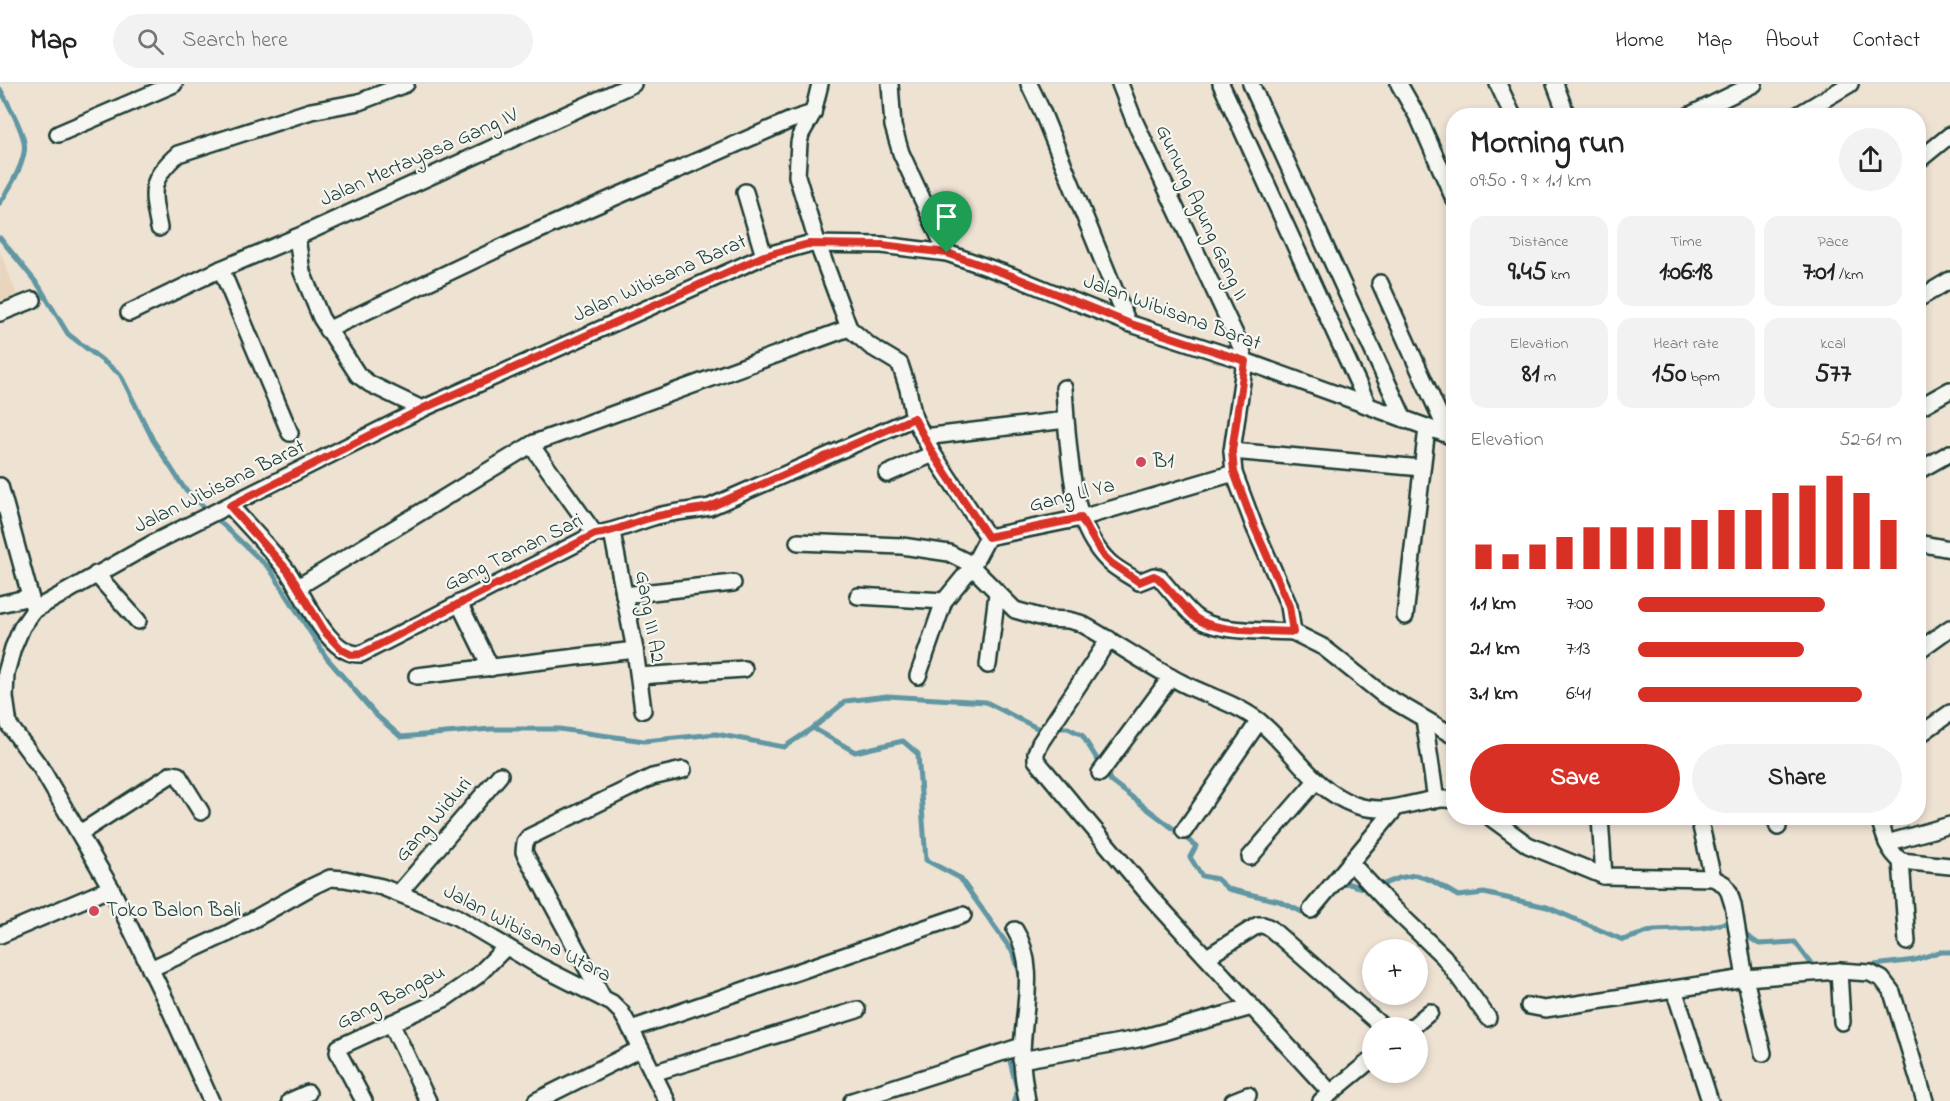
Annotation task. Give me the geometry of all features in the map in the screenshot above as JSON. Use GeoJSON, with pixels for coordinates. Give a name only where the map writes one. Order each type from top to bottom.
{"type":"FeatureCollection","features":[{"type":"Feature","properties":{"kind":"street"},"geometry":{"type":"LineString","coordinates":[[58,134],[174,84]]}},
{"type":"Feature","properties":{"kind":"street"},"geometry":{"type":"LineString","coordinates":[[159,228],[154,202],[155,185],[162,168],[178,154],[310,111],[359,102],[406,84]]}},
{"type":"Feature","properties":{"kind":"street","name":"Jalan Mertayasa Gang IV"},"geometry":{"type":"LineString","coordinates":[[129,313],[221,269],[297,237],[633,84]]}},
{"type":"Feature","properties":{"kind":"street"},"geometry":{"type":"LineString","coordinates":[[820,84],[813,113],[801,134],[797,176],[818,245],[849,328],[870,346],[900,364],[914,418],[933,454],[988,537],[972,567],[944,601],[918,676]]}},
{"type":"Feature","properties":{"kind":"street"},"geometry":{"type":"LineString","coordinates":[[890,84],[893,126],[901,153],[947,253]]}},
{"type":"Feature","properties":{"kind":"street"},"geometry":{"type":"LineString","coordinates":[[1029,84],[1128,323]]}},
{"type":"Feature","properties":{"kind":"street","name":"Gunung Agung Gang II"},"geometry":{"type":"LineString","coordinates":[[1120,84],[1134,120],[1237,337],[1245,361]]}},
{"type":"Feature","properties":{"kind":"street"},"geometry":{"type":"LineString","coordinates":[[1221,84],[1368,405]]}},
{"type":"Feature","properties":{"kind":"street"},"geometry":{"type":"LineString","coordinates":[[1251,84],[1404,419]]}},
{"type":"Feature","properties":{"kind":"street"},"geometry":{"type":"LineString","coordinates":[[1400,84],[1419,119],[1446,181]]}},
{"type":"Feature","properties":{"kind":"street"},"geometry":{"type":"LineString","coordinates":[[1498,84],[1509,108]]}},
{"type":"Feature","properties":{"kind":"street"},"geometry":{"type":"LineString","coordinates":[[1555,84],[1564,108]]}},
{"type":"Feature","properties":{"kind":"street"},"geometry":{"type":"LineString","coordinates":[[1704,108],[1754,84]]}},
{"type":"Feature","properties":{"kind":"street"},"geometry":{"type":"LineString","coordinates":[[1810,108],[1850,84]]}},
{"type":"Feature","properties":{"kind":"street"},"geometry":{"type":"LineString","coordinates":[[327,330],[517,240],[791,120],[813,113]]}},
{"type":"Feature","properties":{"kind":"street"},"geometry":{"type":"LineString","coordinates":[[1926,154],[1950,135]]}},
{"type":"Feature","properties":{"kind":"street"},"geometry":{"type":"LineString","coordinates":[[745,192],[764,256]]}},
{"type":"Feature","properties":{"kind":"street"},"geometry":{"type":"LineString","coordinates":[[297,237],[302,272],[327,330],[358,375],[370,384],[422,409]]}},
{"type":"Feature","properties":{"kind":"street","name":"Jalan Wibisana Barat"},"geometry":{"type":"LineString","coordinates":[[5,727],[6,673],[13,648],[32,603],[96,574],[422,409],[764,256],[808,244],[882,245],[947,253],[1012,276],[1128,323],[1245,361],[1446,434]]}},
{"type":"Feature","properties":{"kind":"street"},"geometry":{"type":"LineString","coordinates":[[221,269],[290,434]]}},
{"type":"Feature","properties":{"kind":"street"},"geometry":{"type":"LineString","coordinates":[[1926,294],[1950,280]]}},
{"type":"Feature","properties":{"kind":"street"},"geometry":{"type":"LineString","coordinates":[[1380,283],[1446,425]]}},
{"type":"Feature","properties":{"kind":"street"},"geometry":{"type":"LineString","coordinates":[[0,313],[33,300]]}},
{"type":"Feature","properties":{"kind":"street"},"geometry":{"type":"LineString","coordinates":[[298,587],[531,446],[849,328]]}},
{"type":"Feature","properties":{"kind":"street"},"geometry":{"type":"LineString","coordinates":[[1245,361],[1232,451],[1234,472],[1254,526],[1289,606],[1293,632]]}},
{"type":"Feature","properties":{"kind":"street"},"geometry":{"type":"LineString","coordinates":[[1064,388],[1070,463],[1081,518],[1102,554],[1111,563],[1139,582],[1154,576],[1158,578],[1194,616],[1203,622],[1226,628],[1293,632],[1323,647],[1382,694],[1446,731]]}},
{"type":"Feature","properties":{"kind":"street"},"geometry":{"type":"LineString","coordinates":[[1926,404],[1950,390]]}},
{"type":"Feature","properties":{"kind":"street","name":"Gang Taman Sari"},"geometry":{"type":"LineString","coordinates":[[226,508],[276,556],[298,587],[324,631],[342,650],[352,655],[361,654],[595,534],[612,532],[648,518],[710,507],[914,418]]}},
{"type":"Feature","properties":{"kind":"street"},"geometry":{"type":"LineString","coordinates":[[924,436],[1066,420]]}},
{"type":"Feature","properties":{"kind":"street"},"geometry":{"type":"LineString","coordinates":[[1405,616],[1427,428]]}},
{"type":"Feature","properties":{"kind":"street"},"geometry":{"type":"LineString","coordinates":[[531,446],[595,534]]}},
{"type":"Feature","properties":{"kind":"street"},"geometry":{"type":"LineString","coordinates":[[1232,451],[1422,468]]}},
{"type":"Feature","properties":{"kind":"street"},"geometry":{"type":"LineString","coordinates":[[1926,466],[1950,453]]}},
{"type":"Feature","properties":{"kind":"street"},"geometry":{"type":"LineString","coordinates":[[887,474],[933,454]]}},
{"type":"Feature","properties":{"kind":"street","name":"Gang Ll Ya"},"geometry":{"type":"LineString","coordinates":[[988,537],[1081,518],[1234,472]]}},
{"type":"Feature","properties":{"kind":"street"},"geometry":{"type":"LineString","coordinates":[[0,486],[5,519],[32,603],[0,604]]}},
{"type":"Feature","properties":{"kind":"street","name":"Gang III A2"},"geometry":{"type":"LineString","coordinates":[[612,532],[635,650],[643,711]]}},
{"type":"Feature","properties":{"kind":"street"},"geometry":{"type":"LineString","coordinates":[[798,542],[902,546],[949,553],[972,567],[1015,610],[1047,619],[1075,621],[1171,677],[1259,721],[1316,781],[1338,797],[1356,806],[1395,809],[1446,800]]}},
{"type":"Feature","properties":{"kind":"street"},"geometry":{"type":"LineString","coordinates":[[1926,544],[1950,549]]}},
{"type":"Feature","properties":{"kind":"street"},"geometry":{"type":"LineString","coordinates":[[96,574],[138,621]]}},
{"type":"Feature","properties":{"kind":"street"},"geometry":{"type":"LineString","coordinates":[[624,595],[733,583]]}},
{"type":"Feature","properties":{"kind":"street"},"geometry":{"type":"LineString","coordinates":[[988,665],[997,594]]}},
{"type":"Feature","properties":{"kind":"street"},"geometry":{"type":"LineString","coordinates":[[858,596],[944,601]]}},
{"type":"Feature","properties":{"kind":"street"},"geometry":{"type":"LineString","coordinates":[[459,603],[491,668]]}},
{"type":"Feature","properties":{"kind":"street"},"geometry":{"type":"LineString","coordinates":[[1926,645],[1950,628]]}},
{"type":"Feature","properties":{"kind":"street"},"geometry":{"type":"LineString","coordinates":[[1109,639],[1040,743],[1036,750],[1036,760],[1150,896],[1252,1007],[1326,1097],[1362,1067]]}},
{"type":"Feature","properties":{"kind":"street"},"geometry":{"type":"LineString","coordinates":[[417,676],[635,650]]}},
{"type":"Feature","properties":{"kind":"street"},"geometry":{"type":"LineString","coordinates":[[639,676],[744,669]]}},
{"type":"Feature","properties":{"kind":"street"},"geometry":{"type":"LineString","coordinates":[[1100,772],[1171,677]]}},
{"type":"Feature","properties":{"kind":"street"},"geometry":{"type":"LineString","coordinates":[[1926,730],[1950,713]]}},
{"type":"Feature","properties":{"kind":"street"},"geometry":{"type":"LineString","coordinates":[[1424,719],[1436,800]]}},
{"type":"Feature","properties":{"kind":"street"},"geometry":{"type":"LineString","coordinates":[[1184,831],[1259,721]]}},
{"type":"Feature","properties":{"kind":"street"},"geometry":{"type":"LineString","coordinates":[[5,727],[41,768],[111,888],[168,1005],[211,1101]]}},
{"type":"Feature","properties":{"kind":"street"},"geometry":{"type":"LineString","coordinates":[[603,998],[524,852],[525,842],[529,837],[652,777],[683,770]]}},
{"type":"Feature","properties":{"kind":"street"},"geometry":{"type":"LineString","coordinates":[[80,833],[172,774],[178,775],[201,812]]}},
{"type":"Feature","properties":{"kind":"street","name":"Gang Widuri"},"geometry":{"type":"LineString","coordinates":[[399,893],[500,775]]}},
{"type":"Feature","properties":{"kind":"street"},"geometry":{"type":"LineString","coordinates":[[1250,856],[1316,781]]}},
{"type":"Feature","properties":{"kind":"street"},"geometry":{"type":"LineString","coordinates":[[1311,910],[1395,809]]}},
{"type":"Feature","properties":{"kind":"street"},"geometry":{"type":"LineString","coordinates":[[1501,825],[1528,845],[1604,876],[1713,878],[1724,884],[1730,892],[1745,978],[1763,1053]]}},
{"type":"Feature","properties":{"kind":"street"},"geometry":{"type":"LineString","coordinates":[[1600,825],[1604,876]]}},
{"type":"Feature","properties":{"kind":"street"},"geometry":{"type":"LineString","coordinates":[[1701,825],[1713,878]]}},
{"type":"Feature","properties":{"kind":"street"},"geometry":{"type":"LineString","coordinates":[[1881,825],[1892,853],[1901,861],[1950,866]]}},
{"type":"Feature","properties":{"kind":"street"},"geometry":{"type":"LineString","coordinates":[[1887,843],[1950,825]]}},
{"type":"Feature","properties":{"kind":"street"},"geometry":{"type":"LineString","coordinates":[[1901,861],[1907,942]]}},
{"type":"Feature","properties":{"kind":"street"},"geometry":{"type":"LineString","coordinates":[[1350,862],[1388,903],[1444,957],[1488,1018]]}},
{"type":"Feature","properties":{"kind":"street","name":"Jalan Wibisana Utara"},"geometry":{"type":"LineString","coordinates":[[150,969],[230,933],[330,878],[382,886],[455,916],[539,966],[603,998],[621,1011],[667,1101]]}},
{"type":"Feature","properties":{"kind":"street"},"geometry":{"type":"LineString","coordinates":[[0,935],[111,888]]}},
{"type":"Feature","properties":{"kind":"street"},"geometry":{"type":"LineString","coordinates":[[632,1029],[963,915]]}},
{"type":"Feature","properties":{"kind":"street"},"geometry":{"type":"LineString","coordinates":[[1207,957],[1258,925],[1263,925],[1270,928],[1371,1017]]}},
{"type":"Feature","properties":{"kind":"street"},"geometry":{"type":"LineString","coordinates":[[1015,930],[1026,953],[1027,985],[1020,1052],[1027,1101]]}},
{"type":"Feature","properties":{"kind":"street","name":"Gang Bangau"},"geometry":{"type":"LineString","coordinates":[[364,1101],[339,1047],[444,999],[477,976],[506,947]]}},
{"type":"Feature","properties":{"kind":"street"},"geometry":{"type":"LineString","coordinates":[[1839,971],[1842,1022]]}},
{"type":"Feature","properties":{"kind":"street"},"geometry":{"type":"LineString","coordinates":[[1529,1006],[1545,1009],[1745,978],[1839,971],[1870,973],[1882,978],[1892,992],[1925,1101]]}},
{"type":"Feature","properties":{"kind":"street"},"geometry":{"type":"LineString","coordinates":[[1674,989],[1710,1101]]}},
{"type":"Feature","properties":{"kind":"street"},"geometry":{"type":"LineString","coordinates":[[862,1099],[999,1054],[1138,1040],[1252,1007]]}},
{"type":"Feature","properties":{"kind":"street"},"geometry":{"type":"LineString","coordinates":[[653,1073],[857,1010]]}},
{"type":"Feature","properties":{"kind":"street"},"geometry":{"type":"LineString","coordinates":[[1424,1017],[1430,1012]]}},
{"type":"Feature","properties":{"kind":"street"},"geometry":{"type":"LineString","coordinates":[[391,1023],[428,1101]]}},
{"type":"Feature","properties":{"kind":"street"},"geometry":{"type":"LineString","coordinates":[[537,1101],[640,1049]]}},
{"type":"Feature","properties":{"kind":"street"},"geometry":{"type":"LineString","coordinates":[[290,1101],[308,1093]]}},
{"type":"Feature","properties":{"kind":"street"},"geometry":{"type":"LineString","coordinates":[[1233,1101],[1248,1095]]}},
{"type":"Feature","properties":{"kind":"shaded area"},"geometry":{"type":"Polygon","coordinates":[[[0,251],[18,298],[0,304],[0,251]]]}},
{"type":"Feature","properties":{"kind":"waterway"},"geometry":{"type":"LineString","coordinates":[[0,89],[14,115],[24,142],[23,157],[17,174],[0,203]]}},
{"type":"Feature","properties":{"kind":"waterway"},"geometry":{"type":"LineString","coordinates":[[0,238],[39,286],[68,334],[120,374],[153,440],[184,488],[270,569],[326,657],[376,715],[401,737],[491,729],[559,729],[644,741],[716,734],[784,747],[813,728],[855,752],[903,741],[918,754],[926,860],[960,878],[1014,954],[1021,978]]}},
{"type":"Feature","properties":{"kind":"waterway"},"geometry":{"type":"LineString","coordinates":[[813,728],[846,701],[887,696],[986,702],[1037,728],[1068,728],[1082,735],[1111,781],[1196,846],[1190,857],[1202,876],[1217,879],[1228,889],[1279,901],[1302,912],[1309,907]]}},
{"type":"Feature","properties":{"kind":"waterway"},"geometry":{"type":"LineString","coordinates":[[1334,891],[1346,883],[1369,890],[1399,878],[1415,875],[1431,880],[1458,896],[1484,893],[1547,907],[1623,940],[1654,930],[1702,928],[1726,923],[1734,927]]}},
{"type":"Feature","properties":{"kind":"waterway"},"geometry":{"type":"LineString","coordinates":[[1741,932],[1759,944],[1795,942],[1813,966],[1819,968]]}},
{"type":"Feature","properties":{"kind":"waterway"},"geometry":{"type":"LineString","coordinates":[[1866,966],[1915,960],[1939,952],[1950,952]]}},
{"type":"Feature","properties":{"kind":"waterway"},"geometry":{"type":"LineString","coordinates":[[1008,1053],[1017,1089],[1014,1101]]}},
{"type":"Feature","properties":{"kind":"place","name":"B1"},"geometry":{"type":"Point","coordinates":[1141,462]}},
{"type":"Feature","properties":{"kind":"place","name":"Toko Balon Bali"},"geometry":{"type":"Point","coordinates":[94,911]}},
{"type":"Feature","properties":{"kind":"route"},"geometry":{"type":"LineString","coordinates":[[808,244],[882,245],[947,253],[1012,276],[1128,323],[1245,361],[1232,451],[1234,472],[1254,526],[1289,606],[1293,632],[1226,628],[1203,622],[1194,616],[1158,578],[1154,576],[1144,582],[1139,582],[1111,563],[1102,554],[1081,518],[988,537],[933,454],[914,418],[710,507],[648,518],[612,532],[595,534],[361,654],[352,655],[342,650],[324,631],[288,571],[230,506],[422,409],[764,256],[808,244]]}}]}
